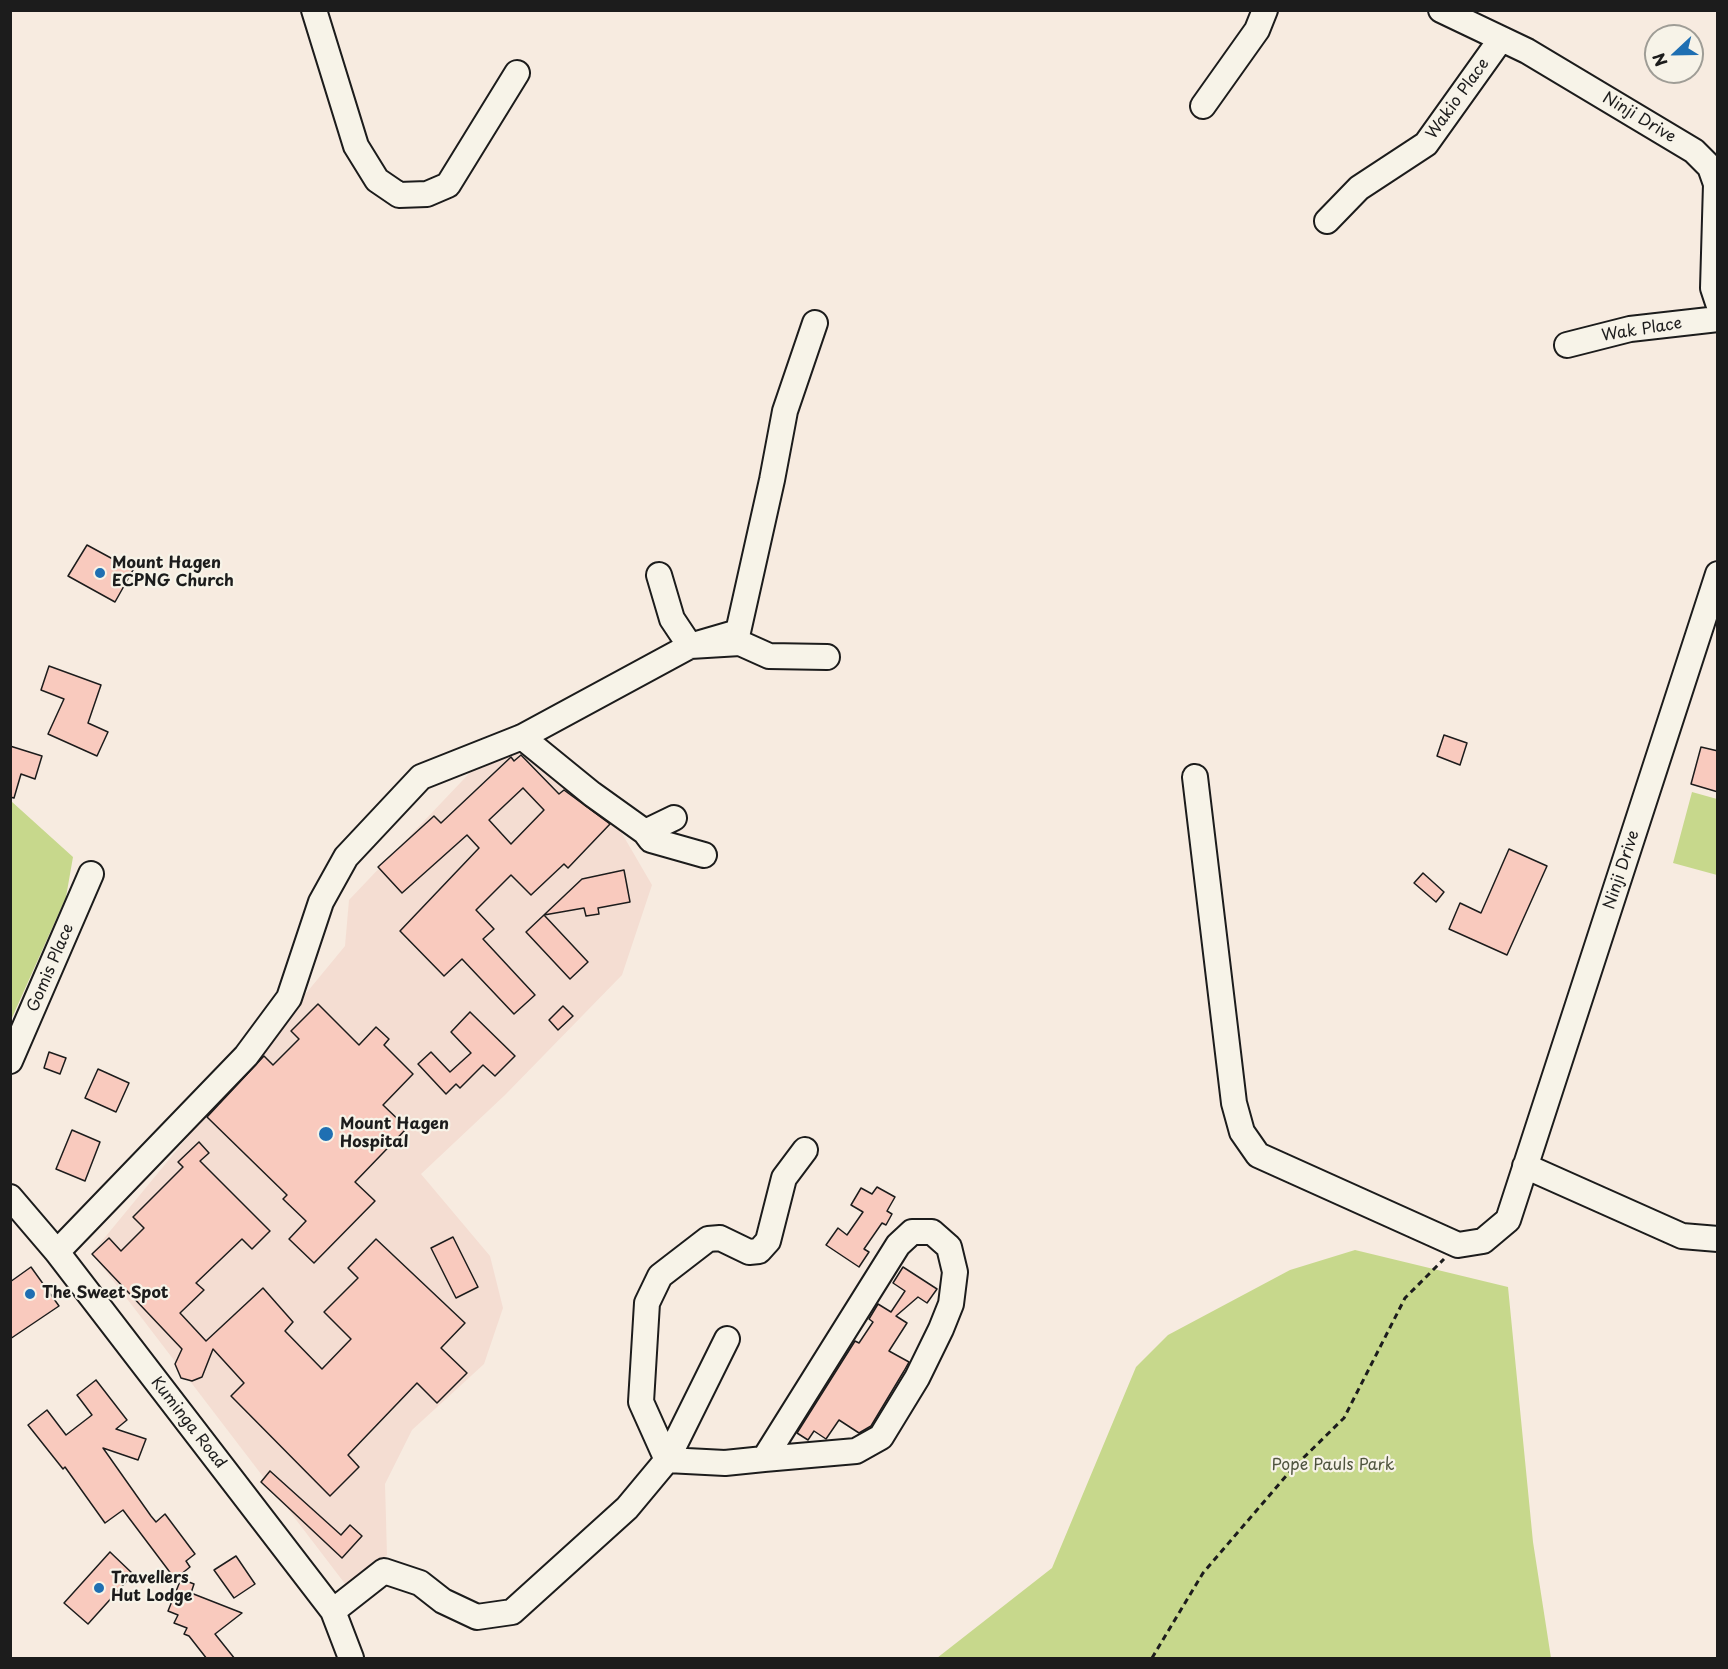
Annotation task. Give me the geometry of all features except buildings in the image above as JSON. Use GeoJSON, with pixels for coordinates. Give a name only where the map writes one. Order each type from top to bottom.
{"type":"FeatureCollection","features":[{"type":"Feature","properties":{"kind":"street"},"geometry":{"type":"LineString","coordinates":[[314,10],[356,146],[377,180],[399,195],[427,194],[448,185],[517,73]]}},
{"type":"Feature","properties":{"kind":"street"},"geometry":{"type":"LineString","coordinates":[[1203,106],[1257,30],[1265,10]]}},
{"type":"Feature","properties":{"kind":"street","name":"Ninji Drive"},"geometry":{"type":"LineString","coordinates":[[1441,10],[1527,51],[1694,151],[1710,167],[1716,184],[1713,288],[1718,303]]}},
{"type":"Feature","properties":{"kind":"street","name":"Wakio Place"},"geometry":{"type":"LineString","coordinates":[[1327,220],[1359,188],[1426,144],[1501,39]]}},
{"type":"Feature","properties":{"kind":"street","name":"Wak Place"},"geometry":{"type":"LineString","coordinates":[[1567,345],[1630,329],[1718,319]]}},
{"type":"Feature","properties":{"kind":"street"},"geometry":{"type":"LineString","coordinates":[[57,1252],[246,1056],[289,998],[321,902],[346,856],[421,777],[522,737],[690,646],[738,632],[785,411],[815,323]]}},
{"type":"Feature","properties":{"kind":"street","name":"Ninji Drive"},"geometry":{"type":"LineString","coordinates":[[1458,1245],[1483,1241],[1508,1220],[1718,574]]}},
{"type":"Feature","properties":{"kind":"street"},"geometry":{"type":"LineString","coordinates":[[659,575],[672,619],[690,646]]}},
{"type":"Feature","properties":{"kind":"street"},"geometry":{"type":"LineString","coordinates":[[690,646],[740,644],[769,656],[826,657]]}},
{"type":"Feature","properties":{"kind":"street"},"geometry":{"type":"LineString","coordinates":[[522,737],[592,794],[645,832],[651,840],[704,855]]}},
{"type":"Feature","properties":{"kind":"street"},"geometry":{"type":"LineString","coordinates":[[1195,777],[1234,1103],[1242,1132],[1258,1155],[1458,1245]]}},
{"type":"Feature","properties":{"kind":"street"},"geometry":{"type":"LineString","coordinates":[[645,832],[674,818]]}},
{"type":"Feature","properties":{"kind":"street","name":"Gomis Place"},"geometry":{"type":"LineString","coordinates":[[10,1061],[91,874]]}},
{"type":"Feature","properties":{"kind":"street"},"geometry":{"type":"LineString","coordinates":[[667,1460],[641,1402],[647,1303],[660,1276],[708,1239],[720,1238],[749,1252],[759,1251],[768,1241],[784,1178],[805,1150]]}},
{"type":"Feature","properties":{"kind":"street"},"geometry":{"type":"LineString","coordinates":[[1525,1166],[1682,1236],[1718,1239]]}},
{"type":"Feature","properties":{"kind":"street","name":"Kuminga Road"},"geometry":{"type":"LineString","coordinates":[[14,1208],[57,1252],[333,1611],[351,1659]]}},
{"type":"Feature","properties":{"kind":"street"},"geometry":{"type":"LineString","coordinates":[[667,1460],[725,1464],[856,1451],[880,1437],[917,1378],[951,1304],[956,1272],[949,1247],[932,1232],[912,1232],[898,1245],[764,1459]]}},
{"type":"Feature","properties":{"kind":"street"},"geometry":{"type":"LineString","coordinates":[[333,1611],[384,1571],[420,1583],[443,1601],[477,1617],[512,1612],[627,1508],[667,1460],[727,1339]]}},
{"type":"Feature","properties":{"kind":"path"},"geometry":{"type":"LineString","coordinates":[[1152,1659],[1203,1573],[1292,1469],[1344,1418],[1405,1298],[1458,1245]]}},
{"type":"Feature","properties":{"kind":"shaded area","name":"Mount Hagen Hospital"},"geometry":{"type":"Polygon","coordinates":[[[531,741],[606,806],[652,885],[622,975],[505,1095],[421,1174],[490,1256],[503,1308],[484,1364],[412,1430],[385,1484],[387,1555],[349,1589],[92,1253],[345,946],[349,900],[480,762],[531,741]]]}},
{"type":"Feature","properties":{"kind":"green space"},"geometry":{"type":"Polygon","coordinates":[[[1692,792],[1717,799],[1717,875],[1673,863],[1692,792]]]}},
{"type":"Feature","properties":{"kind":"green space"},"geometry":{"type":"Polygon","coordinates":[[[11,801],[73,857],[66,897],[11,1020],[11,801]]]}},
{"type":"Feature","properties":{"kind":"green space","name":"Pope Pauls Park"},"geometry":{"type":"Polygon","coordinates":[[[1355,1250],[1508,1287],[1533,1542],[1551,1658],[937,1658],[1052,1568],[1136,1367],[1168,1335],[1290,1270],[1355,1250]]]}},
{"type":"Feature","properties":{"kind":"place","name":"Mount Hagen ECPNG Church"},"geometry":{"type":"Point","coordinates":[100,573]}},
{"type":"Feature","properties":{"kind":"place","name":"Mount Hagen Hospital"},"geometry":{"type":"Point","coordinates":[326,1134]}},
{"type":"Feature","properties":{"kind":"place","name":"The Sweet Spot"},"geometry":{"type":"Point","coordinates":[30,1294]}},
{"type":"Feature","properties":{"kind":"place","name":"Travellers Hut Lodge"},"geometry":{"type":"Point","coordinates":[99,1588]}}]}
